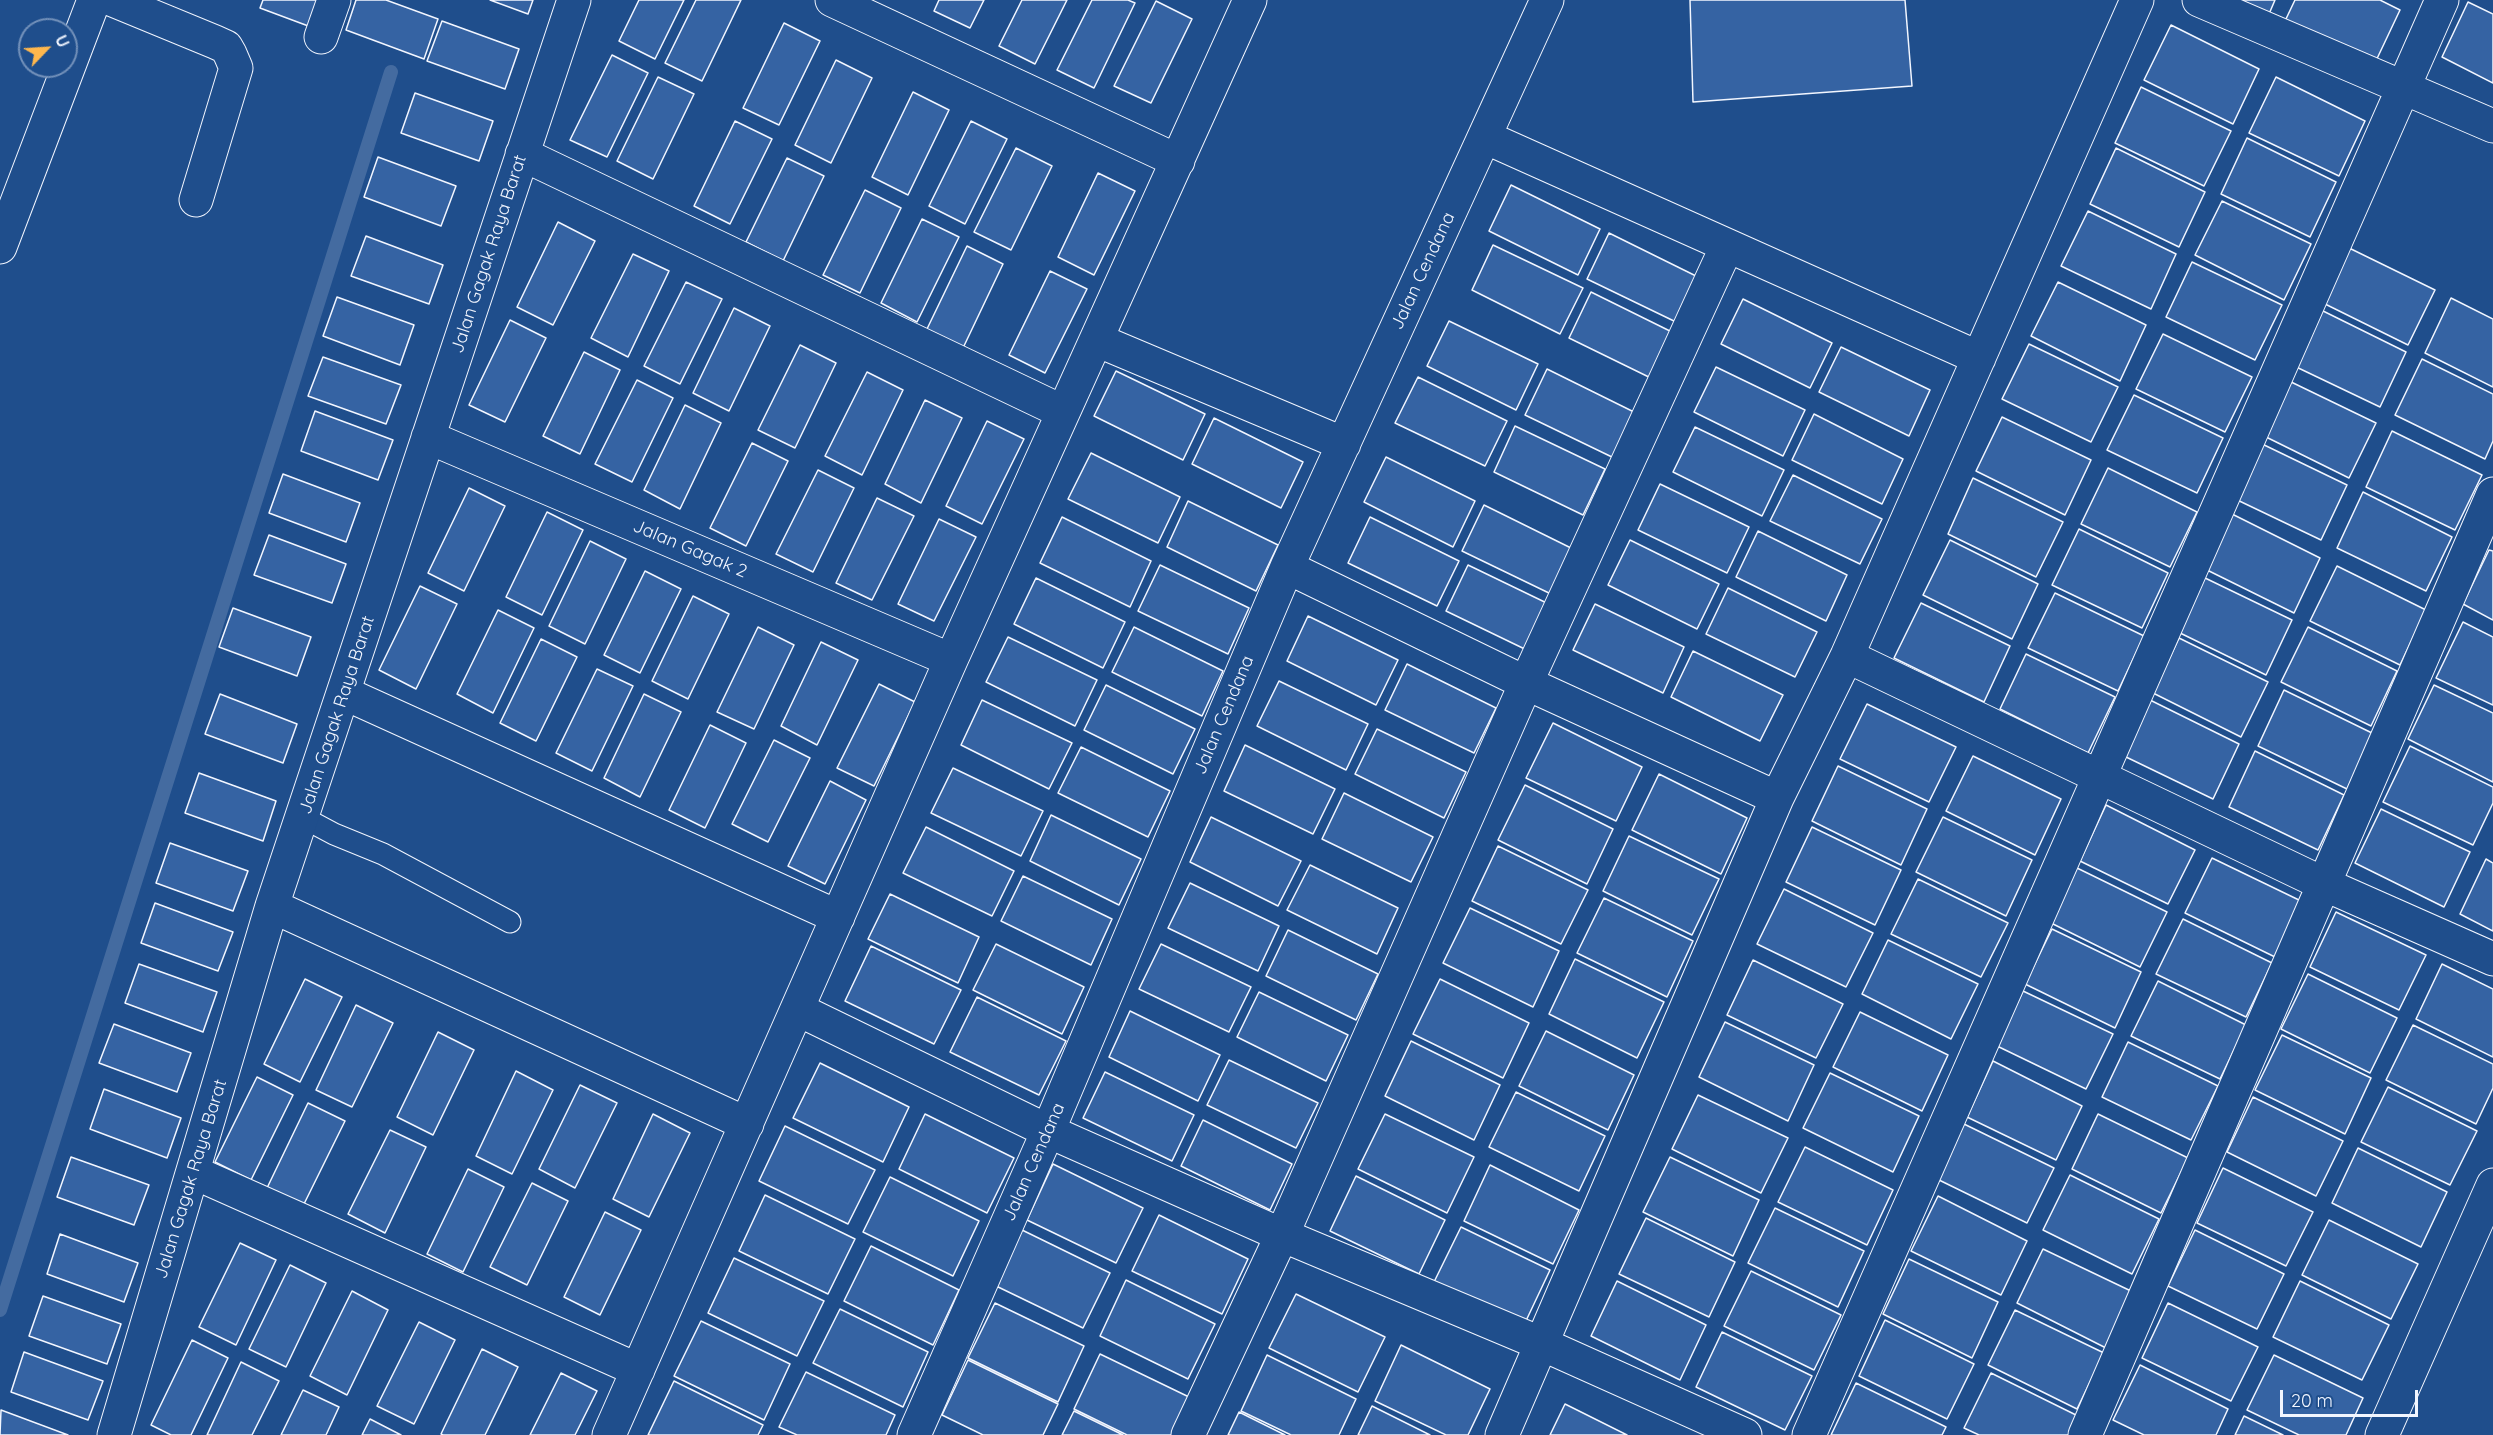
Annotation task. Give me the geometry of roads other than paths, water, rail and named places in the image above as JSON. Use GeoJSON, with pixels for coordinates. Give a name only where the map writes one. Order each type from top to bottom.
{"type":"FeatureCollection","features":[{"type":"Feature","properties":{"kind":"street"},"geometry":{"type":"LineString","coordinates":[[0,247],[94,0]]}},
{"type":"Feature","properties":{"kind":"street"},"geometry":{"type":"LineString","coordinates":[[113,0],[225,47],[236,68],[196,200]]}},
{"type":"Feature","properties":{"kind":"street"},"geometry":{"type":"LineString","coordinates":[[321,38],[334,0]]}},
{"type":"Feature","properties":{"kind":"street","name":"Jalan Gagak Raya Barat"},"geometry":{"type":"LineString","coordinates":[[115,1434],[272,906],[304,818],[574,0]]}},
{"type":"Feature","properties":{"kind":"street"},"geometry":{"type":"LineString","coordinates":[[831,0],[1178,161]]}},
{"type":"Feature","properties":{"kind":"street"},"geometry":{"type":"LineString","coordinates":[[609,1435],[951,660],[1250,0]]}},
{"type":"Feature","properties":{"kind":"street","name":"Jalan Cendana"},"geometry":{"type":"LineString","coordinates":[[914,1435],[1048,1131],[1287,567],[1547,0]]}},
{"type":"Feature","properties":{"kind":"street"},"geometry":{"type":"LineString","coordinates":[[1502,1435],[1777,798],[1847,656],[2137,0]]}},
{"type":"Feature","properties":{"kind":"street"},"geometry":{"type":"LineString","coordinates":[[2199,0],[2493,126]]}},
{"type":"Feature","properties":{"kind":"street"},"geometry":{"type":"LineString","coordinates":[[1809,1435],[2442,0]]}},
{"type":"Feature","properties":{"kind":"street"},"geometry":{"type":"LineString","coordinates":[[1485,137],[1979,358]]}},
{"type":"Feature","properties":{"kind":"street"},"geometry":{"type":"LineString","coordinates":[[522,154],[1063,412]]}},
{"type":"Feature","properties":{"kind":"street"},"geometry":{"type":"LineString","coordinates":[[1188,1435],[1282,1235],[1526,682],[1727,246]]}},
{"type":"Feature","properties":{"kind":"street"},"geometry":{"type":"LineString","coordinates":[[1097,340],[1344,444]]}},
{"type":"Feature","properties":{"kind":"street","name":"Jalan Gagak 2"},"geometry":{"type":"LineString","coordinates":[[428,437],[951,660]]}},
{"type":"Feature","properties":{"kind":"street"},"geometry":{"type":"LineString","coordinates":[[2085,1435],[2326,885],[2493,494]]}},
{"type":"Feature","properties":{"kind":"street"},"geometry":{"type":"LineString","coordinates":[[1287,567],[1526,682],[1777,798]]}},
{"type":"Feature","properties":{"kind":"street"},"geometry":{"type":"LineString","coordinates":[[1847,656],[2098,778],[2326,885],[2493,959]]}},
{"type":"Feature","properties":{"kind":"street"},"geometry":{"type":"LineString","coordinates":[[344,693],[838,917]]}},
{"type":"Feature","properties":{"kind":"street"},"geometry":{"type":"LineString","coordinates":[[272,906],[747,1124]]}},
{"type":"Feature","properties":{"kind":"street"},"geometry":{"type":"LineString","coordinates":[[797,1009],[1048,1131],[1282,1235],[1542,1344],[1745,1435]]}},
{"type":"Feature","properties":{"kind":"street"},"geometry":{"type":"LineString","coordinates":[[193,1172],[638,1370]]}},
{"type":"Feature","properties":{"kind":"street"},"geometry":{"type":"LineString","coordinates":[[2382,1435],[2493,1185]]}},
{"type":"Feature","properties":{"kind":"lane"},"geometry":{"type":"LineString","coordinates":[[304,818],[334,834],[383,854],[510,922]]}},
{"type":"Feature","properties":{"kind":"waterway"},"geometry":{"type":"LineString","coordinates":[[0,1310],[391,72]]}}]}
